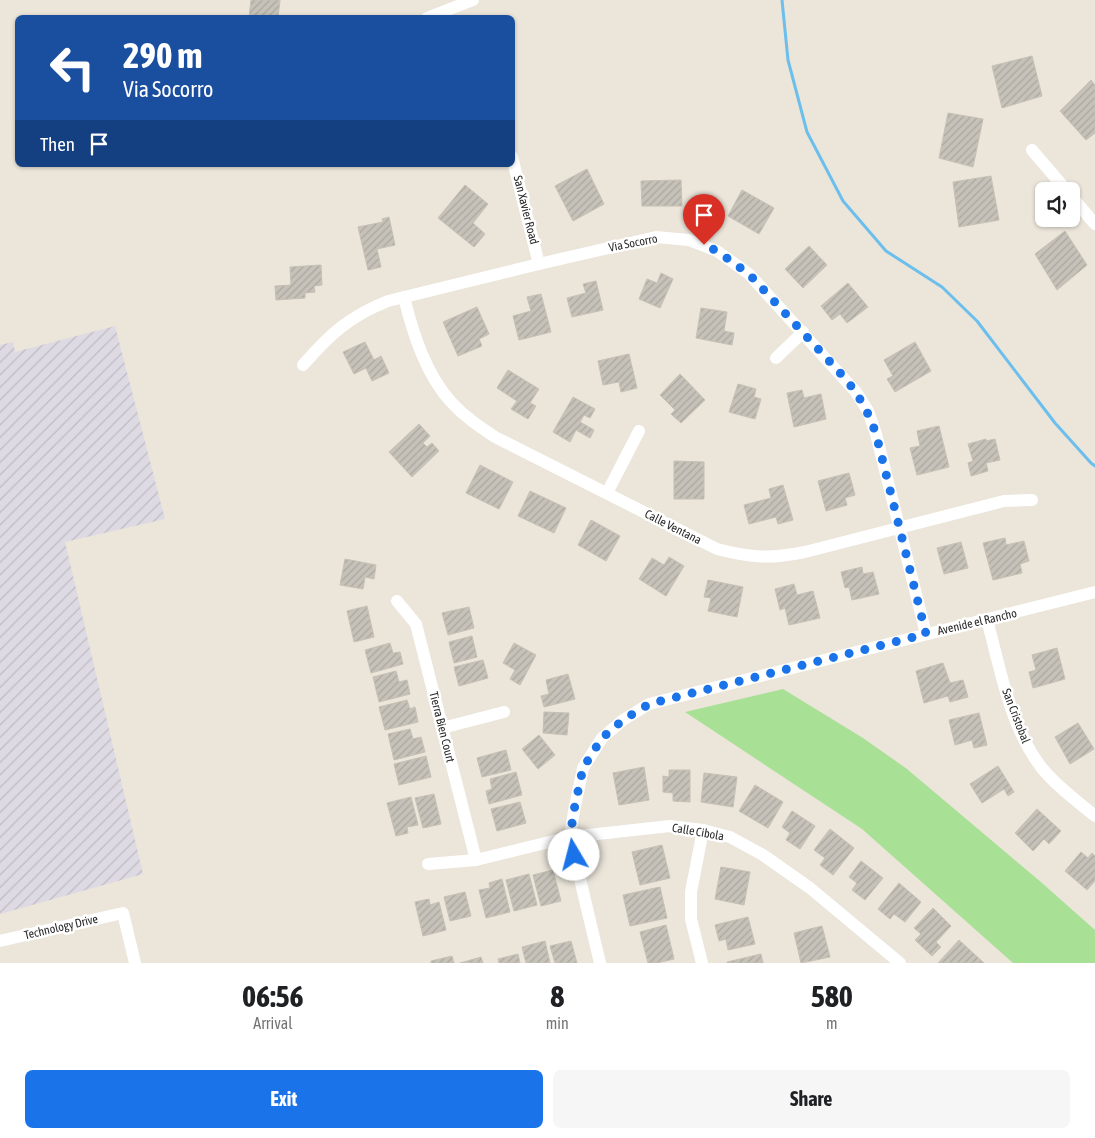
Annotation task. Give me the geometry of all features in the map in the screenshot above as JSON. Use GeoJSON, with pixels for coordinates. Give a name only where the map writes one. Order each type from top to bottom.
{"type":"FeatureCollection","features":[{"type":"Feature","properties":{"kind":"street"},"geometry":{"type":"LineString","coordinates":[[434,15],[466,2],[468,15]]}},
{"type":"Feature","properties":{"kind":"street"},"geometry":{"type":"LineString","coordinates":[[1032,150],[1059,182]]}},
{"type":"Feature","properties":{"kind":"street","name":"San Xavier Road"},"geometry":{"type":"LineString","coordinates":[[515,167],[539,264]]}},
{"type":"Feature","properties":{"kind":"street"},"geometry":{"type":"LineString","coordinates":[[1080,206],[1095,224]]}},
{"type":"Feature","properties":{"kind":"street","name":"Via Socorro"},"geometry":{"type":"LineString","coordinates":[[303,365],[320,345],[344,324],[371,308],[404,297],[656,237],[689,240],[717,251],[749,274],[843,376],[868,411],[876,434],[926,634]]}},
{"type":"Feature","properties":{"kind":"street","name":"Calle Ventana"},"geometry":{"type":"LineString","coordinates":[[404,297],[411,326],[435,379],[451,402],[474,423],[495,437],[717,549],[757,557],[782,556],[805,552],[1004,501],[1032,500]]}},
{"type":"Feature","properties":{"kind":"street"},"geometry":{"type":"LineString","coordinates":[[776,358],[803,332]]}},
{"type":"Feature","properties":{"kind":"street"},"geometry":{"type":"LineString","coordinates":[[607,493],[639,431]]}},
{"type":"Feature","properties":{"kind":"street","name":"Avenide el Rancho"},"geometry":{"type":"LineString","coordinates":[[600,963],[570,837],[583,768],[602,738],[623,720],[649,704],[1095,592]]}},
{"type":"Feature","properties":{"kind":"street","name":"Tierra Bien Court"},"geometry":{"type":"LineString","coordinates":[[397,601],[416,624],[476,860]]}},
{"type":"Feature","properties":{"kind":"street","name":"San Cristobal"},"geometry":{"type":"LineString","coordinates":[[987,620],[1010,704],[1017,726],[1027,746],[1042,768],[1095,816]]}},
{"type":"Feature","properties":{"kind":"street"},"geometry":{"type":"LineString","coordinates":[[442,728],[504,712]]}},
{"type":"Feature","properties":{"kind":"street","name":"Calle Cibola"},"geometry":{"type":"LineString","coordinates":[[428,864],[476,860],[570,837],[670,826],[703,830],[730,837],[763,855],[810,888],[900,963]]}},
{"type":"Feature","properties":{"kind":"street"},"geometry":{"type":"LineString","coordinates":[[702,963],[691,919],[691,892],[703,830]]}},
{"type":"Feature","properties":{"kind":"street","name":"Technology Drive"},"geometry":{"type":"LineString","coordinates":[[0,941],[123,913],[135,963]]}},
{"type":"Feature","properties":{"kind":"shaded area"},"geometry":{"type":"Polygon","coordinates":[[[115,326],[165,519],[65,542],[143,874],[0,914],[0,345],[13,342],[15,352],[115,326]]]}},
{"type":"Feature","properties":{"kind":"green space"},"geometry":{"type":"Polygon","coordinates":[[[783,689],[863,738],[907,769],[1042,883],[1095,930],[1095,963],[1013,963],[862,829],[685,712],[783,689]]]}},
{"type":"Feature","properties":{"kind":"building"},"geometry":{"type":"Polygon","coordinates":[[[251,0],[280,0],[278,15],[249,15],[251,0]]]}},
{"type":"Feature","properties":{"kind":"building"},"geometry":{"type":"Polygon","coordinates":[[[1032,56],[1042,96],[1002,108],[992,66],[1032,56]]]}},
{"type":"Feature","properties":{"kind":"building"},"geometry":{"type":"Polygon","coordinates":[[[1091,80],[1095,85],[1095,133],[1086,140],[1060,111],[1091,80]]]}},
{"type":"Feature","properties":{"kind":"building"},"geometry":{"type":"Polygon","coordinates":[[[948,113],[983,119],[973,167],[939,158],[948,113]]]}},
{"type":"Feature","properties":{"kind":"building"},"geometry":{"type":"Polygon","coordinates":[[[587,169],[604,204],[573,221],[555,186],[587,169]]]}},
{"type":"Feature","properties":{"kind":"building"},"geometry":{"type":"Polygon","coordinates":[[[991,176],[999,220],[959,227],[953,182],[991,176]]]}},
{"type":"Feature","properties":{"kind":"building"},"geometry":{"type":"Polygon","coordinates":[[[681,180],[682,206],[642,206],[641,181],[681,180]]]}},
{"type":"Feature","properties":{"kind":"building"},"geometry":{"type":"Polygon","coordinates":[[[465,185],[488,204],[473,223],[485,234],[474,247],[438,218],[465,185]]]}},
{"type":"Feature","properties":{"kind":"building"},"geometry":{"type":"Polygon","coordinates":[[[742,190],[774,208],[759,234],[728,216],[742,190]]]}},
{"type":"Feature","properties":{"kind":"building"},"geometry":{"type":"Polygon","coordinates":[[[389,217],[395,245],[377,249],[381,267],[368,270],[358,227],[383,222],[382,219],[389,217]]]}},
{"type":"Feature","properties":{"kind":"building"},"geometry":{"type":"Polygon","coordinates":[[[1065,231],[1087,265],[1057,290],[1035,254],[1065,231]]]}},
{"type":"Feature","properties":{"kind":"building"},"geometry":{"type":"Polygon","coordinates":[[[809,246],[827,265],[803,288],[785,269],[809,246]]]}},
{"type":"Feature","properties":{"kind":"building"},"geometry":{"type":"Polygon","coordinates":[[[321,265],[322,285],[314,286],[315,292],[305,293],[305,298],[276,300],[275,286],[291,285],[290,267],[321,265]]]}},
{"type":"Feature","properties":{"kind":"building"},"geometry":{"type":"Polygon","coordinates":[[[661,273],[673,279],[660,308],[639,299],[647,279],[657,283],[661,273]]]}},
{"type":"Feature","properties":{"kind":"building"},"geometry":{"type":"Polygon","coordinates":[[[596,281],[603,310],[572,317],[567,298],[586,293],[583,284],[596,281]]]}},
{"type":"Feature","properties":{"kind":"building"},"geometry":{"type":"Polygon","coordinates":[[[848,283],[868,307],[847,323],[840,314],[832,320],[821,306],[848,283]]]}},
{"type":"Feature","properties":{"kind":"building"},"geometry":{"type":"Polygon","coordinates":[[[541,294],[551,332],[519,340],[513,316],[531,311],[527,297],[541,294]]]}},
{"type":"Feature","properties":{"kind":"building"},"geometry":{"type":"Polygon","coordinates":[[[477,307],[489,334],[479,339],[482,346],[458,356],[443,322],[477,307]]]}},
{"type":"Feature","properties":{"kind":"building"},"geometry":{"type":"Polygon","coordinates":[[[701,308],[727,312],[724,331],[734,333],[732,345],[696,338],[701,308]]]}},
{"type":"Feature","properties":{"kind":"building"},"geometry":{"type":"Polygon","coordinates":[[[365,342],[374,360],[381,356],[389,373],[372,381],[366,368],[354,374],[343,352],[365,342]]]}},
{"type":"Feature","properties":{"kind":"building"},"geometry":{"type":"Polygon","coordinates":[[[915,342],[931,371],[895,392],[887,379],[893,376],[884,360],[915,342]]]}},
{"type":"Feature","properties":{"kind":"building"},"geometry":{"type":"Polygon","coordinates":[[[629,354],[637,388],[621,392],[619,382],[603,385],[598,361],[629,354]]]}},
{"type":"Feature","properties":{"kind":"building"},"geometry":{"type":"Polygon","coordinates":[[[508,370],[539,389],[530,403],[536,406],[528,419],[511,409],[517,401],[497,388],[508,370]]]}},
{"type":"Feature","properties":{"kind":"building"},"geometry":{"type":"Polygon","coordinates":[[[680,374],[705,400],[681,423],[671,414],[675,410],[660,395],[680,374]]]}},
{"type":"Feature","properties":{"kind":"building"},"geometry":{"type":"Polygon","coordinates":[[[738,384],[756,389],[754,397],[761,399],[755,419],[729,412],[738,384]]]}},
{"type":"Feature","properties":{"kind":"building"},"geometry":{"type":"Polygon","coordinates":[[[802,390],[804,398],[821,394],[826,419],[794,427],[787,393],[802,390]]]}},
{"type":"Feature","properties":{"kind":"building"},"geometry":{"type":"Polygon","coordinates":[[[573,397],[595,409],[590,418],[584,415],[580,422],[594,430],[590,438],[576,430],[570,442],[553,432],[573,397]]]}},
{"type":"Feature","properties":{"kind":"building"},"geometry":{"type":"Polygon","coordinates":[[[419,424],[430,436],[423,443],[427,447],[432,443],[439,451],[412,477],[389,452],[419,424]]]}},
{"type":"Feature","properties":{"kind":"building"},"geometry":{"type":"Polygon","coordinates":[[[939,426],[949,467],[917,475],[910,448],[920,446],[917,431],[939,426]]]}},
{"type":"Feature","properties":{"kind":"building"},"geometry":{"type":"Polygon","coordinates":[[[986,439],[986,441],[995,439],[1000,460],[986,463],[988,471],[971,476],[968,463],[973,461],[968,444],[986,439]]]}},
{"type":"Feature","properties":{"kind":"building"},"geometry":{"type":"Polygon","coordinates":[[[674,461],[704,462],[704,499],[674,499],[674,461]]]}},
{"type":"Feature","properties":{"kind":"building"},"geometry":{"type":"Polygon","coordinates":[[[480,465],[513,482],[499,509],[466,493],[480,465]]]}},
{"type":"Feature","properties":{"kind":"building"},"geometry":{"type":"Polygon","coordinates":[[[849,473],[855,495],[845,498],[847,505],[826,511],[818,481],[849,473]]]}},
{"type":"Feature","properties":{"kind":"building"},"geometry":{"type":"Polygon","coordinates":[[[783,485],[793,520],[778,524],[776,517],[749,524],[744,505],[771,498],[769,489],[783,485]]]}},
{"type":"Feature","properties":{"kind":"building"},"geometry":{"type":"Polygon","coordinates":[[[530,491],[566,508],[554,533],[518,516],[530,491]]]}},
{"type":"Feature","properties":{"kind":"building"},"geometry":{"type":"Polygon","coordinates":[[[591,520],[620,536],[606,561],[578,545],[591,520]]]}},
{"type":"Feature","properties":{"kind":"building"},"geometry":{"type":"Polygon","coordinates":[[[1005,538],[1006,545],[1024,541],[1029,561],[1020,564],[1022,573],[993,580],[983,543],[1005,538]]]}},
{"type":"Feature","properties":{"kind":"building"},"geometry":{"type":"Polygon","coordinates":[[[961,542],[968,568],[944,574],[937,548],[961,542]]]}},
{"type":"Feature","properties":{"kind":"building"},"geometry":{"type":"Polygon","coordinates":[[[669,557],[684,566],[666,596],[639,579],[652,558],[664,565],[669,557]]]}},
{"type":"Feature","properties":{"kind":"building"},"geometry":{"type":"Polygon","coordinates":[[[345,559],[376,565],[374,579],[365,577],[363,589],[340,585],[345,559]]]}},
{"type":"Feature","properties":{"kind":"building"},"geometry":{"type":"Polygon","coordinates":[[[862,567],[863,574],[873,572],[879,594],[852,600],[849,587],[845,588],[841,572],[862,567]]]}},
{"type":"Feature","properties":{"kind":"building"},"geometry":{"type":"Polygon","coordinates":[[[708,580],[743,587],[737,617],[708,611],[711,598],[704,597],[708,580]]]}},
{"type":"Feature","properties":{"kind":"building"},"geometry":{"type":"Polygon","coordinates":[[[794,584],[797,595],[813,591],[820,618],[789,625],[785,608],[780,610],[775,589],[794,584]]]}},
{"type":"Feature","properties":{"kind":"building"},"geometry":{"type":"Polygon","coordinates":[[[367,606],[374,637],[354,642],[347,611],[367,606]]]}},
{"type":"Feature","properties":{"kind":"building"},"geometry":{"type":"Polygon","coordinates":[[[469,607],[474,628],[448,635],[442,613],[469,607]]]}},
{"type":"Feature","properties":{"kind":"building"},"geometry":{"type":"Polygon","coordinates":[[[472,636],[477,657],[454,663],[449,642],[472,636]]]}},
{"type":"Feature","properties":{"kind":"building"},"geometry":{"type":"Polygon","coordinates":[[[390,643],[393,653],[400,652],[403,664],[371,673],[365,650],[390,643]]]}},
{"type":"Feature","properties":{"kind":"building"},"geometry":{"type":"Polygon","coordinates":[[[514,643],[536,655],[520,685],[510,679],[515,670],[503,663],[514,643]]]}},
{"type":"Feature","properties":{"kind":"building"},"geometry":{"type":"Polygon","coordinates":[[[1057,648],[1065,679],[1033,688],[1029,672],[1036,670],[1032,655],[1057,648]]]}},
{"type":"Feature","properties":{"kind":"building"},"geometry":{"type":"Polygon","coordinates":[[[483,660],[488,678],[459,686],[454,667],[483,660]]]}},
{"type":"Feature","properties":{"kind":"building"},"geometry":{"type":"Polygon","coordinates":[[[943,663],[950,683],[963,680],[968,697],[950,702],[948,696],[924,703],[916,671],[943,663]]]}},
{"type":"Feature","properties":{"kind":"building"},"geometry":{"type":"Polygon","coordinates":[[[396,671],[399,682],[407,680],[410,694],[379,702],[373,677],[396,671]]]}},
{"type":"Feature","properties":{"kind":"building"},"geometry":{"type":"Polygon","coordinates":[[[568,674],[575,699],[544,707],[541,696],[549,694],[546,680],[568,674]]]}},
{"type":"Feature","properties":{"kind":"building"},"geometry":{"type":"Polygon","coordinates":[[[407,700],[410,709],[415,707],[418,722],[385,730],[379,707],[407,700]]]}},
{"type":"Feature","properties":{"kind":"building"},"geometry":{"type":"Polygon","coordinates":[[[544,712],[569,713],[567,735],[543,733],[544,712]]]}},
{"type":"Feature","properties":{"kind":"building"},"geometry":{"type":"Polygon","coordinates":[[[979,713],[987,745],[974,748],[972,740],[955,745],[949,720],[979,713]]]}},
{"type":"Feature","properties":{"kind":"building"},"geometry":{"type":"Polygon","coordinates":[[[1078,723],[1094,749],[1070,764],[1055,737],[1078,723]]]}},
{"type":"Feature","properties":{"kind":"building"},"geometry":{"type":"Polygon","coordinates":[[[410,729],[413,739],[421,737],[425,752],[394,760],[388,734],[410,729]]]}},
{"type":"Feature","properties":{"kind":"building"},"geometry":{"type":"Polygon","coordinates":[[[539,735],[555,755],[538,769],[522,749],[539,735]]]}},
{"type":"Feature","properties":{"kind":"building"},"geometry":{"type":"Polygon","coordinates":[[[506,750],[511,770],[482,777],[477,758],[506,750]]]}},
{"type":"Feature","properties":{"kind":"building"},"geometry":{"type":"Polygon","coordinates":[[[426,756],[431,777],[399,785],[394,764],[426,756]]]}},
{"type":"Feature","properties":{"kind":"building"},"geometry":{"type":"Polygon","coordinates":[[[998,766],[1014,792],[1008,796],[1004,789],[982,803],[970,784],[998,766]]]}},
{"type":"Feature","properties":{"kind":"building"},"geometry":{"type":"Polygon","coordinates":[[[644,767],[649,800],[619,805],[613,773],[644,767]]]}},
{"type":"Feature","properties":{"kind":"building"},"geometry":{"type":"Polygon","coordinates":[[[669,770],[690,770],[690,802],[673,801],[673,793],[663,792],[663,776],[669,777],[669,770]]]}},
{"type":"Feature","properties":{"kind":"building"},"geometry":{"type":"Polygon","coordinates":[[[516,772],[522,795],[489,804],[486,791],[492,789],[490,779],[516,772]]]}},
{"type":"Feature","properties":{"kind":"building"},"geometry":{"type":"Polygon","coordinates":[[[704,773],[737,777],[733,807],[701,802],[704,773]]]}},
{"type":"Feature","properties":{"kind":"building"},"geometry":{"type":"Polygon","coordinates":[[[755,785],[783,802],[768,828],[739,811],[755,785]]]}},
{"type":"Feature","properties":{"kind":"building"},"geometry":{"type":"Polygon","coordinates":[[[434,794],[441,824],[423,828],[415,798],[434,794]]]}},
{"type":"Feature","properties":{"kind":"building"},"geometry":{"type":"Polygon","coordinates":[[[411,797],[418,825],[407,827],[408,833],[396,836],[387,803],[411,797]]]}},
{"type":"Feature","properties":{"kind":"building"},"geometry":{"type":"Polygon","coordinates":[[[520,802],[526,823],[497,831],[491,809],[520,802]]]}},
{"type":"Feature","properties":{"kind":"building"},"geometry":{"type":"Polygon","coordinates":[[[1037,809],[1061,831],[1049,844],[1044,839],[1033,851],[1015,833],[1037,809]]]}},
{"type":"Feature","properties":{"kind":"building"},"geometry":{"type":"Polygon","coordinates":[[[792,811],[815,826],[800,849],[786,840],[790,833],[782,827],[792,811]]]}},
{"type":"Feature","properties":{"kind":"building"},"geometry":{"type":"Polygon","coordinates":[[[830,829],[854,848],[833,875],[820,865],[825,858],[814,850],[830,829]]]}},
{"type":"Feature","properties":{"kind":"building"},"geometry":{"type":"Polygon","coordinates":[[[662,845],[670,878],[640,885],[632,852],[662,845]]]}},
{"type":"Feature","properties":{"kind":"building"},"geometry":{"type":"Polygon","coordinates":[[[1081,852],[1088,858],[1092,853],[1095,856],[1095,881],[1087,890],[1065,871],[1081,852]]]}},
{"type":"Feature","properties":{"kind":"building"},"geometry":{"type":"Polygon","coordinates":[[[861,861],[883,878],[865,900],[852,890],[857,883],[849,877],[861,861]]]}},
{"type":"Feature","properties":{"kind":"building"},"geometry":{"type":"Polygon","coordinates":[[[721,867],[750,872],[744,905],[715,899],[721,867]]]}},
{"type":"Feature","properties":{"kind":"building"},"geometry":{"type":"Polygon","coordinates":[[[553,870],[561,901],[541,906],[533,875],[553,870]]]}},
{"type":"Feature","properties":{"kind":"building"},"geometry":{"type":"Polygon","coordinates":[[[529,874],[537,905],[514,911],[506,880],[529,874]]]}},
{"type":"Feature","properties":{"kind":"building"},"geometry":{"type":"Polygon","coordinates":[[[502,879],[510,912],[486,918],[479,890],[490,888],[489,883],[502,879]]]}},
{"type":"Feature","properties":{"kind":"building"},"geometry":{"type":"Polygon","coordinates":[[[899,883],[921,902],[905,922],[894,914],[890,919],[878,909],[899,883]]]}},
{"type":"Feature","properties":{"kind":"building"},"geometry":{"type":"Polygon","coordinates":[[[660,887],[667,918],[630,926],[623,895],[660,887]]]}},
{"type":"Feature","properties":{"kind":"building"},"geometry":{"type":"Polygon","coordinates":[[[465,892],[471,916],[450,921],[444,897],[465,892]]]}},
{"type":"Feature","properties":{"kind":"building"},"geometry":{"type":"Polygon","coordinates":[[[429,899],[430,905],[439,902],[446,930],[423,936],[415,902],[429,899]]]}},
{"type":"Feature","properties":{"kind":"building"},"geometry":{"type":"Polygon","coordinates":[[[933,908],[951,926],[936,942],[941,947],[932,956],[915,940],[921,934],[914,928],[933,908]]]}},
{"type":"Feature","properties":{"kind":"building"},"geometry":{"type":"Polygon","coordinates":[[[748,917],[755,944],[728,950],[726,939],[719,941],[715,925],[748,917]]]}},
{"type":"Feature","properties":{"kind":"building"},"geometry":{"type":"Polygon","coordinates":[[[666,925],[674,959],[648,963],[640,932],[666,925]]]}},
{"type":"Feature","properties":{"kind":"building"},"geometry":{"type":"Polygon","coordinates":[[[822,926],[830,957],[801,963],[794,933],[822,926]]]}},
{"type":"Feature","properties":{"kind":"building"},"geometry":{"type":"Polygon","coordinates":[[[959,940],[984,963],[938,963],[959,940]]]}},
{"type":"Feature","properties":{"kind":"building"},"geometry":{"type":"Polygon","coordinates":[[[545,941],[550,963],[526,963],[522,947],[545,941]]]}},
{"type":"Feature","properties":{"kind":"building"},"geometry":{"type":"Polygon","coordinates":[[[571,941],[577,963],[555,963],[550,946],[571,941]]]}},
{"type":"Feature","properties":{"kind":"building"},"geometry":{"type":"Polygon","coordinates":[[[518,954],[520,963],[499,963],[498,959],[518,954]]]}},
{"type":"Feature","properties":{"kind":"building"},"geometry":{"type":"Polygon","coordinates":[[[761,954],[763,963],[727,963],[727,962],[761,954]]]}},
{"type":"Feature","properties":{"kind":"building"},"geometry":{"type":"Polygon","coordinates":[[[452,956],[454,963],[431,963],[431,961],[452,956]]]}},
{"type":"Feature","properties":{"kind":"building"},"geometry":{"type":"Polygon","coordinates":[[[481,957],[483,963],[460,963],[481,957]]]}},
{"type":"Feature","properties":{"kind":"waterway"},"geometry":{"type":"LineString","coordinates":[[782,0],[788,60],[807,132],[843,201],[886,251],[942,287],[977,321],[1055,423],[1095,466]]}},
{"type":"Feature","properties":{"kind":"route"},"geometry":{"type":"LineString","coordinates":[[574,855],[570,837],[583,768],[602,738],[623,720],[649,704],[926,634],[876,434],[868,411],[843,376],[749,274],[717,251],[704,245]]}}]}
